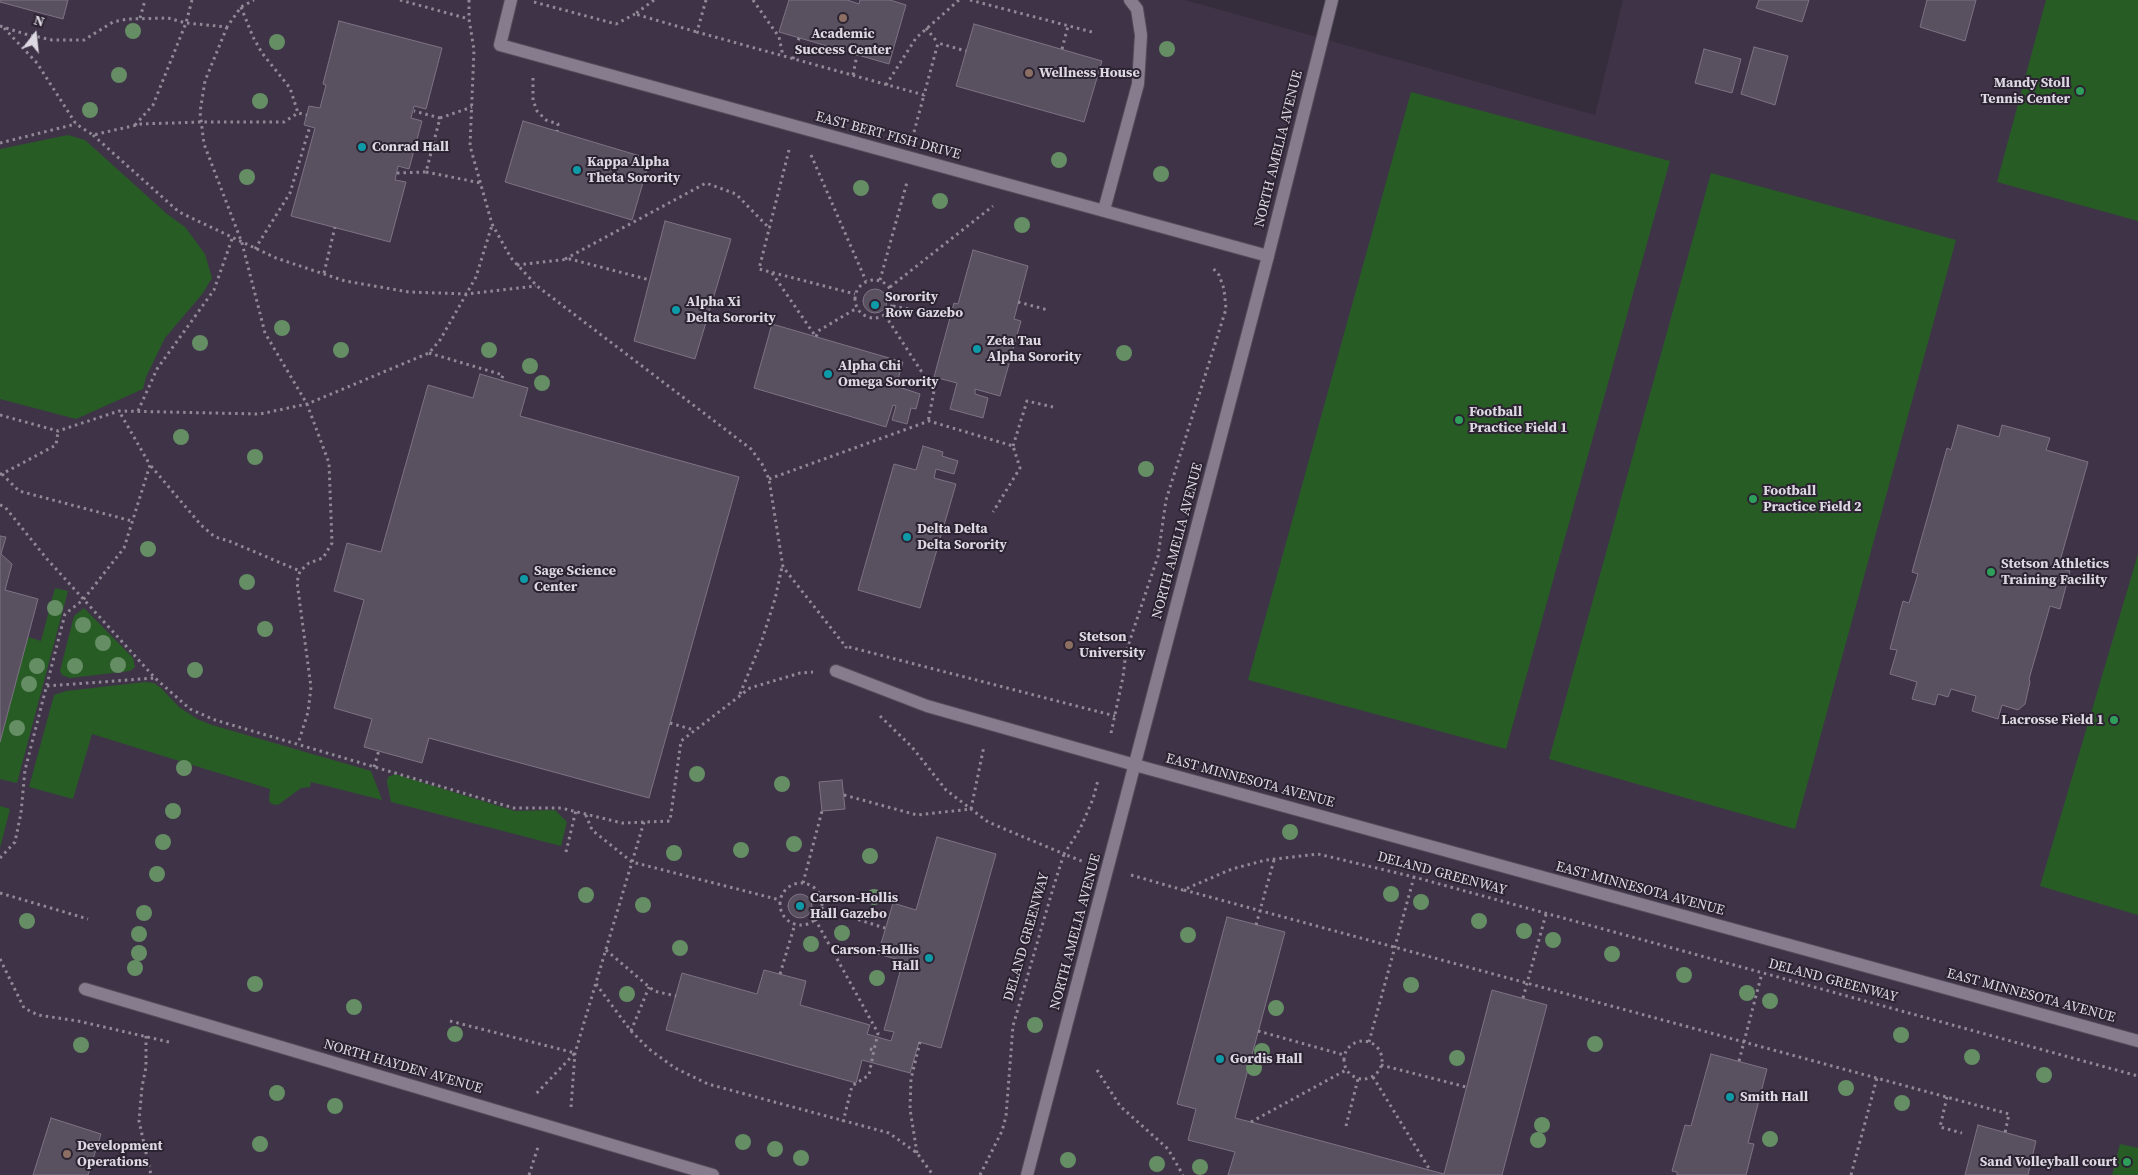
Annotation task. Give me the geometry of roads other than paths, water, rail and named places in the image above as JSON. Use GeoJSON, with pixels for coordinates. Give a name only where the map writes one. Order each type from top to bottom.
{"type":"FeatureCollection","features":[{"type":"Feature","properties":{"kind":"street","name":"EAST BERT FISH DRIVE"},"geometry":{"type":"LineString","coordinates":[[511,0],[500,45],[1268,256]]}},
{"type":"Feature","properties":{"kind":"street"},"geometry":{"type":"LineString","coordinates":[[1104,210],[1138,84],[1141,35],[1137,9],[1130,0]]}},
{"type":"Feature","properties":{"kind":"street","name":"NORTH AMELIA AVENUE"},"geometry":{"type":"LineString","coordinates":[[1028,1175],[1268,256],[1332,0]]}},
{"type":"Feature","properties":{"kind":"street","name":"EAST MINNESOTA AVENUE"},"geometry":{"type":"LineString","coordinates":[[836,671],[927,706],[2138,1041]]}},
{"type":"Feature","properties":{"kind":"street","name":"NORTH HAYDEN AVENUE"},"geometry":{"type":"LineString","coordinates":[[85,988],[713,1175]]}},
{"type":"Feature","properties":{"kind":"place","name":"Academic Success Center"},"geometry":{"type":"Point","coordinates":[843,18]}},
{"type":"Feature","properties":{"kind":"place","name":"Wellness House"},"geometry":{"type":"Point","coordinates":[1029,73]}},
{"type":"Feature","properties":{"kind":"place","name":"Mandy Stoll Tennis Center"},"geometry":{"type":"Point","coordinates":[2080,91]}},
{"type":"Feature","properties":{"kind":"place","name":"Conrad Hall"},"geometry":{"type":"Point","coordinates":[362,147]}},
{"type":"Feature","properties":{"kind":"place","name":"Kappa Alpha Theta Sorority"},"geometry":{"type":"Point","coordinates":[577,170]}},
{"type":"Feature","properties":{"kind":"place","name":"Sorority Row Gazebo"},"geometry":{"type":"Point","coordinates":[875,305]}},
{"type":"Feature","properties":{"kind":"place","name":"Alpha Xi Delta Sorority"},"geometry":{"type":"Point","coordinates":[676,310]}},
{"type":"Feature","properties":{"kind":"place","name":"Zeta Tau Alpha Sorority"},"geometry":{"type":"Point","coordinates":[977,349]}},
{"type":"Feature","properties":{"kind":"place","name":"Alpha Chi Omega Sorority"},"geometry":{"type":"Point","coordinates":[828,374]}},
{"type":"Feature","properties":{"kind":"place","name":"Football Practice Field 1"},"geometry":{"type":"Point","coordinates":[1459,420]}},
{"type":"Feature","properties":{"kind":"place","name":"Football Practice Field 2"},"geometry":{"type":"Point","coordinates":[1753,499]}},
{"type":"Feature","properties":{"kind":"place","name":"Delta Delta Delta Sorority"},"geometry":{"type":"Point","coordinates":[907,537]}},
{"type":"Feature","properties":{"kind":"place","name":"Stetson Athletics Training Facility"},"geometry":{"type":"Point","coordinates":[1991,572]}},
{"type":"Feature","properties":{"kind":"place","name":"Sage Science Center"},"geometry":{"type":"Point","coordinates":[524,579]}},
{"type":"Feature","properties":{"kind":"place","name":"Stetson University"},"geometry":{"type":"Point","coordinates":[1069,645]}},
{"type":"Feature","properties":{"kind":"place","name":"Lacrosse Field 1"},"geometry":{"type":"Point","coordinates":[2114,720]}},
{"type":"Feature","properties":{"kind":"place","name":"Carson-Hollis Hall Gazebo"},"geometry":{"type":"Point","coordinates":[800,906]}},
{"type":"Feature","properties":{"kind":"place","name":"Carson-Hollis Hall"},"geometry":{"type":"Point","coordinates":[929,958]}},
{"type":"Feature","properties":{"kind":"place","name":"Gordis Hall"},"geometry":{"type":"Point","coordinates":[1220,1059]}},
{"type":"Feature","properties":{"kind":"place","name":"Smith Hall"},"geometry":{"type":"Point","coordinates":[1730,1097]}},
{"type":"Feature","properties":{"kind":"place","name":"Development Operations"},"geometry":{"type":"Point","coordinates":[67,1154]}},
{"type":"Feature","properties":{"kind":"place","name":"Sand Volleyball court"},"geometry":{"type":"Point","coordinates":[2127,1162]}}]}
